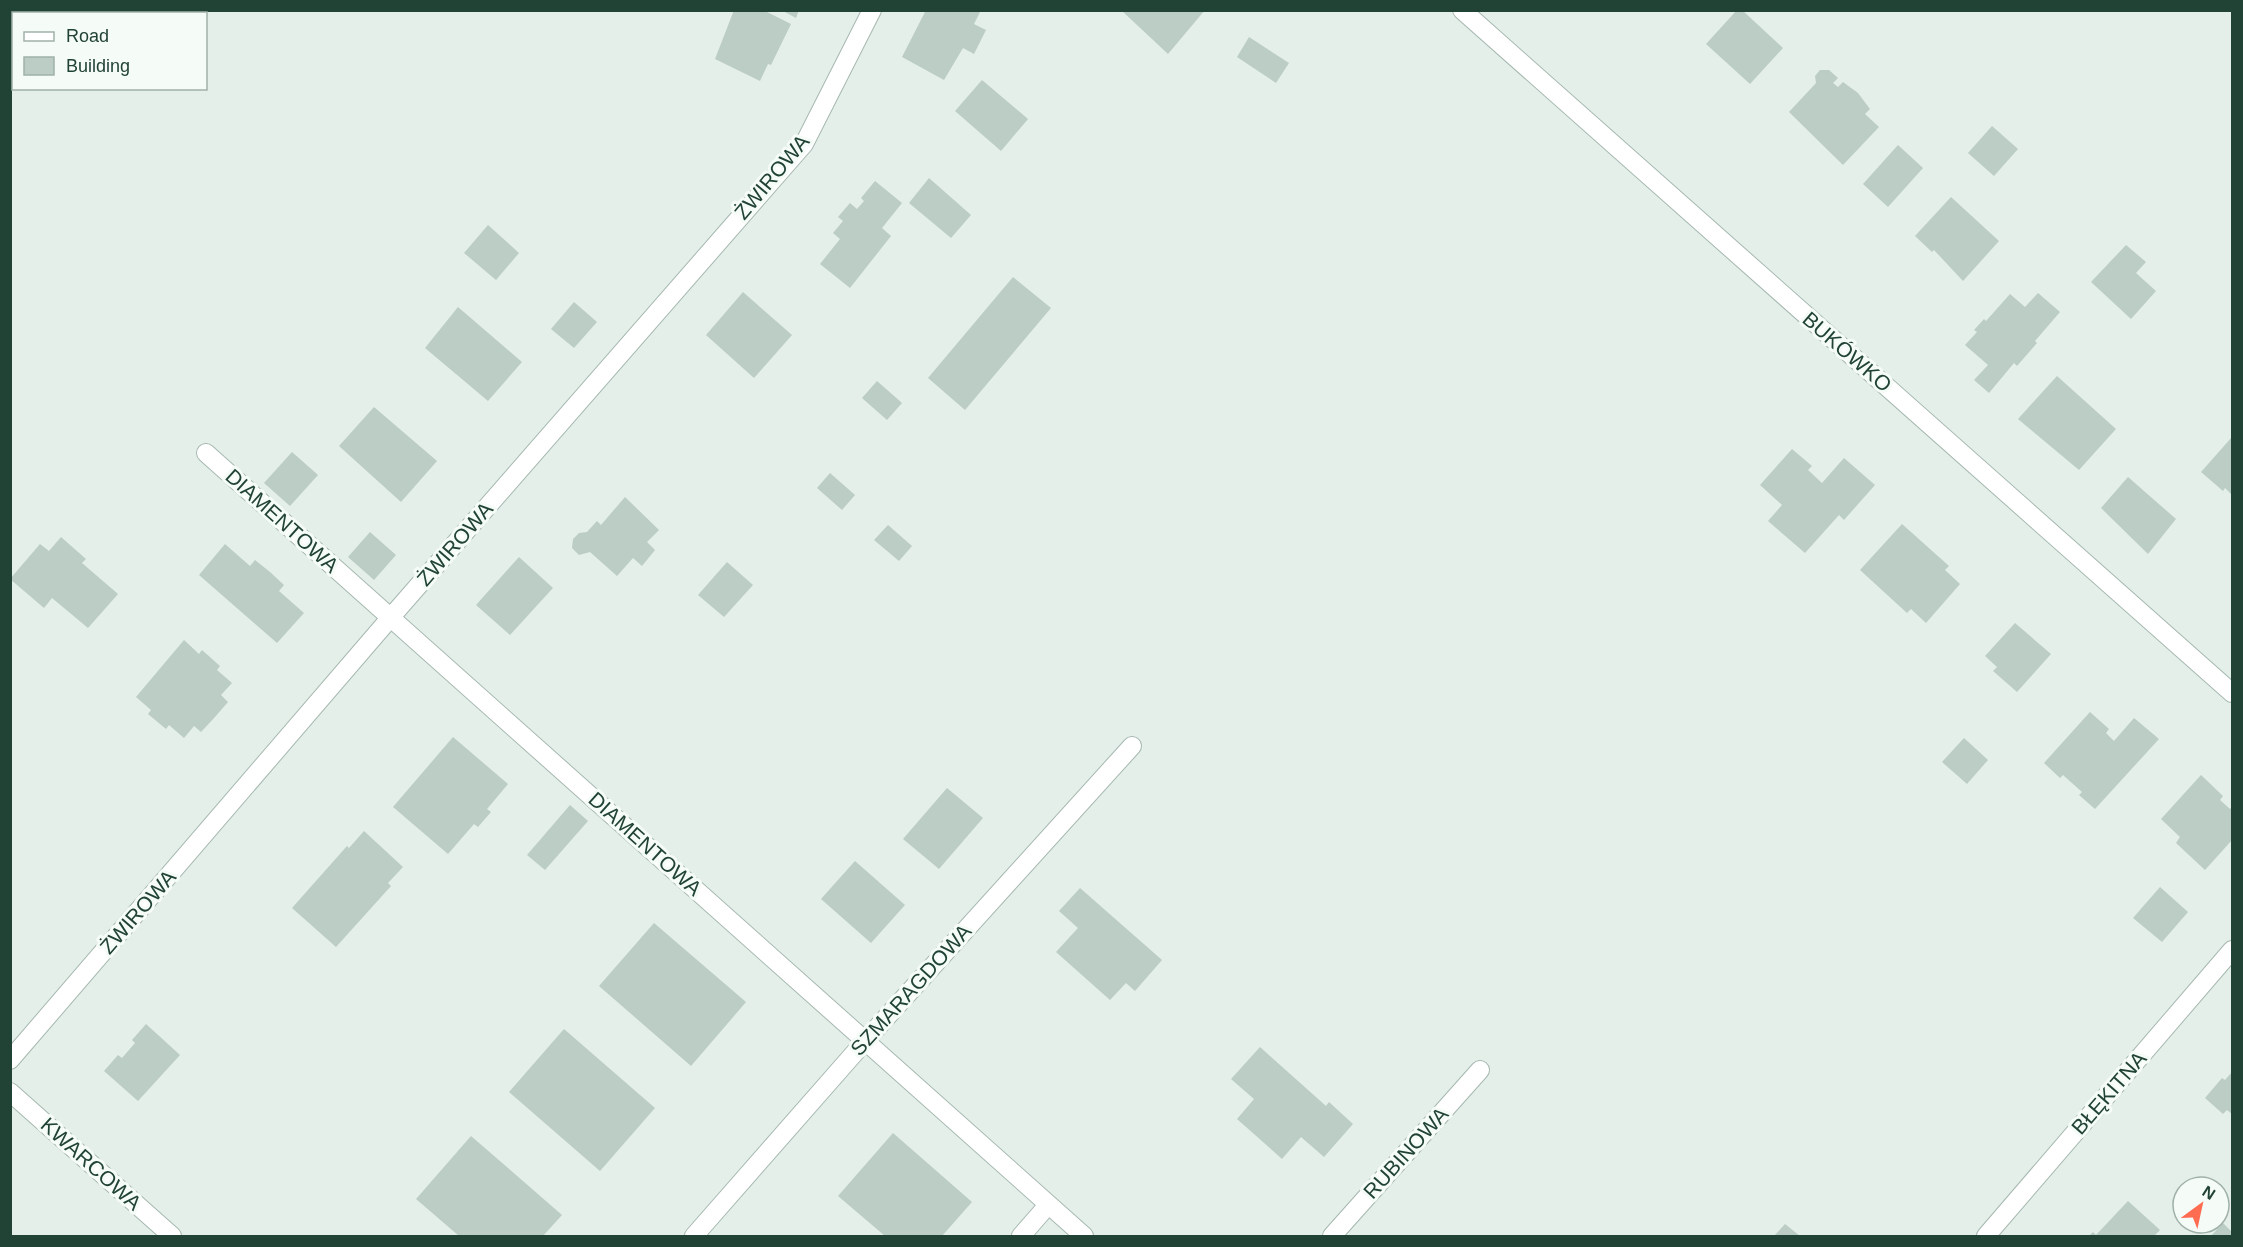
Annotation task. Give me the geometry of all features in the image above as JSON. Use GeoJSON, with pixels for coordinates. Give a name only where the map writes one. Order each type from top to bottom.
{"type":"FeatureCollection","features":[{"type":"Feature","properties":{"kind":"street","name":"ŻWIROWA"},"geometry":{"type":"LineString","coordinates":[[10,1060],[391,617],[804,144],[872,10]]}},
{"type":"Feature","properties":{"kind":"street","name":"BUKÓWKO"},"geometry":{"type":"LineString","coordinates":[[1462,10],[2232,693]]}},
{"type":"Feature","properties":{"kind":"street","name":"DIAMENTOWA"},"geometry":{"type":"LineString","coordinates":[[206,453],[1084,1236]]}},
{"type":"Feature","properties":{"kind":"street","name":"SZMARAGDOWA"},"geometry":{"type":"LineString","coordinates":[[694,1236],[865,1041],[1132,746]]}},
{"type":"Feature","properties":{"kind":"street","name":"BŁĘKITNA"},"geometry":{"type":"LineString","coordinates":[[1986,1236],[2232,950]]}},
{"type":"Feature","properties":{"kind":"street","name":"RUBINOWA"},"geometry":{"type":"LineString","coordinates":[[1332,1236],[1480,1070]]}},
{"type":"Feature","properties":{"kind":"street","name":"KWARCOWA"},"geometry":{"type":"LineString","coordinates":[[10,1092],[172,1236]]}},
{"type":"Feature","properties":{"kind":"street"},"geometry":{"type":"LineString","coordinates":[[1021,1236],[1048,1205]]}},
{"type":"Feature","properties":{"kind":"building"},"geometry":{"type":"Polygon","coordinates":[[[734,10],[763,10],[791,24],[771,65],[768,64],[760,81],[715,59],[734,10]]]}},
{"type":"Feature","properties":{"kind":"building"},"geometry":{"type":"Polygon","coordinates":[[[781,10],[799,10],[796,18],[781,10]]]}},
{"type":"Feature","properties":{"kind":"building"},"geometry":{"type":"Polygon","coordinates":[[[926,10],[981,10],[974,24],[986,30],[974,54],[963,48],[944,80],[902,57],[926,10]]]}},
{"type":"Feature","properties":{"kind":"building"},"geometry":{"type":"Polygon","coordinates":[[[1121,10],[1205,10],[1168,54],[1121,10]]]}},
{"type":"Feature","properties":{"kind":"building"},"geometry":{"type":"Polygon","coordinates":[[[1737,10],[1742,10],[1783,48],[1750,84],[1706,44],[1737,10]]]}},
{"type":"Feature","properties":{"kind":"building"},"geometry":{"type":"Polygon","coordinates":[[[1249,37],[1289,63],[1276,83],[1237,57],[1249,37]]]}},
{"type":"Feature","properties":{"kind":"building"},"geometry":{"type":"Polygon","coordinates":[[[1820,70],[1829,70],[1838,78],[1833,83],[1838,87],[1843,82],[1858,93],[1870,109],[1865,114],[1879,127],[1843,165],[1789,112],[1816,83],[1815,76],[1820,70]]]}},
{"type":"Feature","properties":{"kind":"building"},"geometry":{"type":"Polygon","coordinates":[[[982,80],[1028,119],[1001,151],[955,111],[982,80]]]}},
{"type":"Feature","properties":{"kind":"building"},"geometry":{"type":"Polygon","coordinates":[[[1992,126],[2018,149],[1994,176],[1968,153],[1992,126]]]}},
{"type":"Feature","properties":{"kind":"building"},"geometry":{"type":"Polygon","coordinates":[[[1898,145],[1923,168],[1888,207],[1863,184],[1898,145]]]}},
{"type":"Feature","properties":{"kind":"building"},"geometry":{"type":"Polygon","coordinates":[[[929,178],[971,215],[951,238],[909,203],[929,178]]]}},
{"type":"Feature","properties":{"kind":"building"},"geometry":{"type":"Polygon","coordinates":[[[875,181],[902,203],[882,228],[891,236],[850,288],[820,264],[840,239],[833,233],[843,221],[838,217],[850,203],[857,209],[864,201],[861,198],[875,181]]]}},
{"type":"Feature","properties":{"kind":"building"},"geometry":{"type":"Polygon","coordinates":[[[1951,197],[1999,241],[1963,281],[1934,250],[1932,252],[1915,236],[1951,197]]]}},
{"type":"Feature","properties":{"kind":"building"},"geometry":{"type":"Polygon","coordinates":[[[488,225],[519,253],[496,280],[464,253],[488,225]]]}},
{"type":"Feature","properties":{"kind":"building"},"geometry":{"type":"Polygon","coordinates":[[[2126,245],[2146,262],[2136,273],[2156,291],[2131,319],[2091,282],[2126,245]]]}},
{"type":"Feature","properties":{"kind":"building"},"geometry":{"type":"Polygon","coordinates":[[[1013,277],[1051,308],[965,410],[928,378],[1013,277]]]}},
{"type":"Feature","properties":{"kind":"building"},"geometry":{"type":"Polygon","coordinates":[[[743,292],[792,335],[754,378],[706,335],[743,292]]]}},
{"type":"Feature","properties":{"kind":"building"},"geometry":{"type":"Polygon","coordinates":[[[2038,293],[2060,312],[2017,366],[2014,363],[1989,393],[1974,380],[1988,365],[1965,345],[1977,332],[1974,330],[1984,319],[1986,321],[2010,294],[2025,307],[2038,293]]]}},
{"type":"Feature","properties":{"kind":"building"},"geometry":{"type":"Polygon","coordinates":[[[574,302],[597,322],[574,348],[551,329],[574,302]]]}},
{"type":"Feature","properties":{"kind":"building"},"geometry":{"type":"Polygon","coordinates":[[[458,307],[522,362],[488,401],[425,348],[458,307]]]}},
{"type":"Feature","properties":{"kind":"building"},"geometry":{"type":"Polygon","coordinates":[[[2057,376],[2116,429],[2079,470],[2018,419],[2057,376]]]}},
{"type":"Feature","properties":{"kind":"building"},"geometry":{"type":"Polygon","coordinates":[[[877,381],[902,403],[887,420],[862,398],[877,381]]]}},
{"type":"Feature","properties":{"kind":"building"},"geometry":{"type":"Polygon","coordinates":[[[374,407],[437,461],[401,502],[339,446],[374,407]]]}},
{"type":"Feature","properties":{"kind":"building"},"geometry":{"type":"Polygon","coordinates":[[[2232,437],[2232,495],[2225,488],[2223,491],[2201,472],[2232,437]]]}},
{"type":"Feature","properties":{"kind":"building"},"geometry":{"type":"Polygon","coordinates":[[[1792,449],[1812,466],[1808,470],[1822,483],[1844,458],[1875,485],[1844,520],[1839,515],[1805,553],[1768,521],[1782,505],[1760,485],[1792,449]]]}},
{"type":"Feature","properties":{"kind":"building"},"geometry":{"type":"Polygon","coordinates":[[[292,452],[318,475],[290,506],[264,483],[292,452]]]}},
{"type":"Feature","properties":{"kind":"building"},"geometry":{"type":"Polygon","coordinates":[[[830,473],[855,495],[842,510],[817,488],[830,473]]]}},
{"type":"Feature","properties":{"kind":"building"},"geometry":{"type":"Polygon","coordinates":[[[2128,477],[2176,519],[2148,554],[2101,508],[2128,477]]]}},
{"type":"Feature","properties":{"kind":"building"},"geometry":{"type":"Polygon","coordinates":[[[625,497],[659,530],[647,542],[655,550],[642,566],[633,558],[617,576],[590,552],[579,555],[572,548],[573,539],[579,533],[587,532],[597,521],[601,525],[625,497]]]}},
{"type":"Feature","properties":{"kind":"building"},"geometry":{"type":"Polygon","coordinates":[[[1902,524],[1949,566],[1945,570],[1960,584],[1926,623],[1911,609],[1907,613],[1860,570],[1902,524]]]}},
{"type":"Feature","properties":{"kind":"building"},"geometry":{"type":"Polygon","coordinates":[[[888,525],[912,546],[899,561],[874,540],[888,525]]]}},
{"type":"Feature","properties":{"kind":"building"},"geometry":{"type":"Polygon","coordinates":[[[370,532],[396,555],[374,580],[348,557],[370,532]]]}},
{"type":"Feature","properties":{"kind":"building"},"geometry":{"type":"Polygon","coordinates":[[[61,537],[86,559],[82,563],[118,594],[88,628],[52,598],[44,608],[10,579],[40,544],[49,551],[61,537]]]}},
{"type":"Feature","properties":{"kind":"building"},"geometry":{"type":"Polygon","coordinates":[[[225,544],[250,566],[255,560],[270,572],[284,585],[279,591],[304,613],[277,643],[199,575],[225,544]]]}},
{"type":"Feature","properties":{"kind":"building"},"geometry":{"type":"Polygon","coordinates":[[[519,557],[553,588],[510,635],[476,605],[519,557]]]}},
{"type":"Feature","properties":{"kind":"building"},"geometry":{"type":"Polygon","coordinates":[[[727,562],[753,585],[724,617],[698,595],[727,562]]]}},
{"type":"Feature","properties":{"kind":"building"},"geometry":{"type":"Polygon","coordinates":[[[2015,623],[2051,654],[2017,692],[1993,671],[1997,667],[1985,656],[2015,623]]]}},
{"type":"Feature","properties":{"kind":"building"},"geometry":{"type":"Polygon","coordinates":[[[184,640],[199,654],[202,650],[220,666],[217,670],[232,683],[221,695],[228,702],[215,717],[201,732],[194,726],[184,738],[169,725],[166,729],[148,714],[151,710],[136,697],[184,640]]]}},
{"type":"Feature","properties":{"kind":"building"},"geometry":{"type":"Polygon","coordinates":[[[2090,712],[2109,729],[2106,733],[2114,741],[2134,718],[2159,739],[2095,809],[2079,795],[2082,792],[2063,775],[2060,778],[2044,763],[2090,712]]]}},
{"type":"Feature","properties":{"kind":"building"},"geometry":{"type":"Polygon","coordinates":[[[453,737],[508,784],[487,809],[491,812],[478,827],[474,824],[448,854],[393,807],[453,737]]]}},
{"type":"Feature","properties":{"kind":"building"},"geometry":{"type":"Polygon","coordinates":[[[1964,738],[1988,760],[1967,784],[1942,762],[1964,738]]]}},
{"type":"Feature","properties":{"kind":"building"},"geometry":{"type":"Polygon","coordinates":[[[2201,775],[2223,796],[2220,800],[2230,809],[2232,807],[2232,840],[2205,870],[2176,843],[2180,837],[2161,819],[2201,775]]]}},
{"type":"Feature","properties":{"kind":"building"},"geometry":{"type":"Polygon","coordinates":[[[947,788],[983,818],[939,869],[903,839],[947,788]]]}},
{"type":"Feature","properties":{"kind":"building"},"geometry":{"type":"Polygon","coordinates":[[[570,805],[588,821],[545,870],[527,855],[570,805]]]}},
{"type":"Feature","properties":{"kind":"building"},"geometry":{"type":"Polygon","coordinates":[[[364,831],[403,867],[388,883],[391,886],[336,947],[292,908],[347,846],[349,848],[364,831]]]}},
{"type":"Feature","properties":{"kind":"building"},"geometry":{"type":"Polygon","coordinates":[[[855,861],[905,905],[871,943],[821,899],[855,861]]]}},
{"type":"Feature","properties":{"kind":"building"},"geometry":{"type":"Polygon","coordinates":[[[2160,887],[2188,912],[2162,942],[2133,918],[2160,887]]]}},
{"type":"Feature","properties":{"kind":"building"},"geometry":{"type":"Polygon","coordinates":[[[1080,888],[1162,960],[1135,991],[1126,983],[1110,1000],[1056,952],[1078,928],[1059,911],[1080,888]]]}},
{"type":"Feature","properties":{"kind":"building"},"geometry":{"type":"Polygon","coordinates":[[[654,923],[746,1002],[691,1066],[599,986],[654,923]]]}},
{"type":"Feature","properties":{"kind":"building"},"geometry":{"type":"Polygon","coordinates":[[[146,1024],[180,1055],[138,1101],[104,1071],[118,1055],[122,1058],[135,1043],[132,1040],[146,1024]]]}},
{"type":"Feature","properties":{"kind":"building"},"geometry":{"type":"Polygon","coordinates":[[[564,1029],[655,1108],[600,1171],[509,1092],[564,1029]]]}},
{"type":"Feature","properties":{"kind":"building"},"geometry":{"type":"Polygon","coordinates":[[[1260,1047],[1326,1106],[1329,1102],[1353,1124],[1324,1157],[1301,1137],[1282,1159],[1237,1119],[1254,1099],[1231,1079],[1260,1047]]]}},
{"type":"Feature","properties":{"kind":"building"},"geometry":{"type":"Polygon","coordinates":[[[2232,1072],[2232,1114],[2227,1110],[2223,1114],[2205,1098],[2222,1078],[2225,1080],[2232,1072]]]}},
{"type":"Feature","properties":{"kind":"building"},"geometry":{"type":"Polygon","coordinates":[[[893,1133],[972,1202],[942,1236],[885,1236],[838,1196],[893,1133]]]}},
{"type":"Feature","properties":{"kind":"building"},"geometry":{"type":"Polygon","coordinates":[[[471,1136],[562,1215],[543,1236],[459,1236],[416,1199],[471,1136]]]}},
{"type":"Feature","properties":{"kind":"building"},"geometry":{"type":"Polygon","coordinates":[[[2128,1201],[2160,1230],[2154,1236],[2089,1236],[2093,1232],[2096,1235],[2128,1201]]]}},
{"type":"Feature","properties":{"kind":"building"},"geometry":{"type":"Polygon","coordinates":[[[1785,1224],[1800,1236],[1774,1236],[1785,1224]]]}},
{"type":"Feature","properties":{"kind":"building"},"geometry":{"type":"Polygon","coordinates":[[[2232,1232],[2232,1236],[2211,1236],[2231,1235],[2232,1232]]]}}]}
